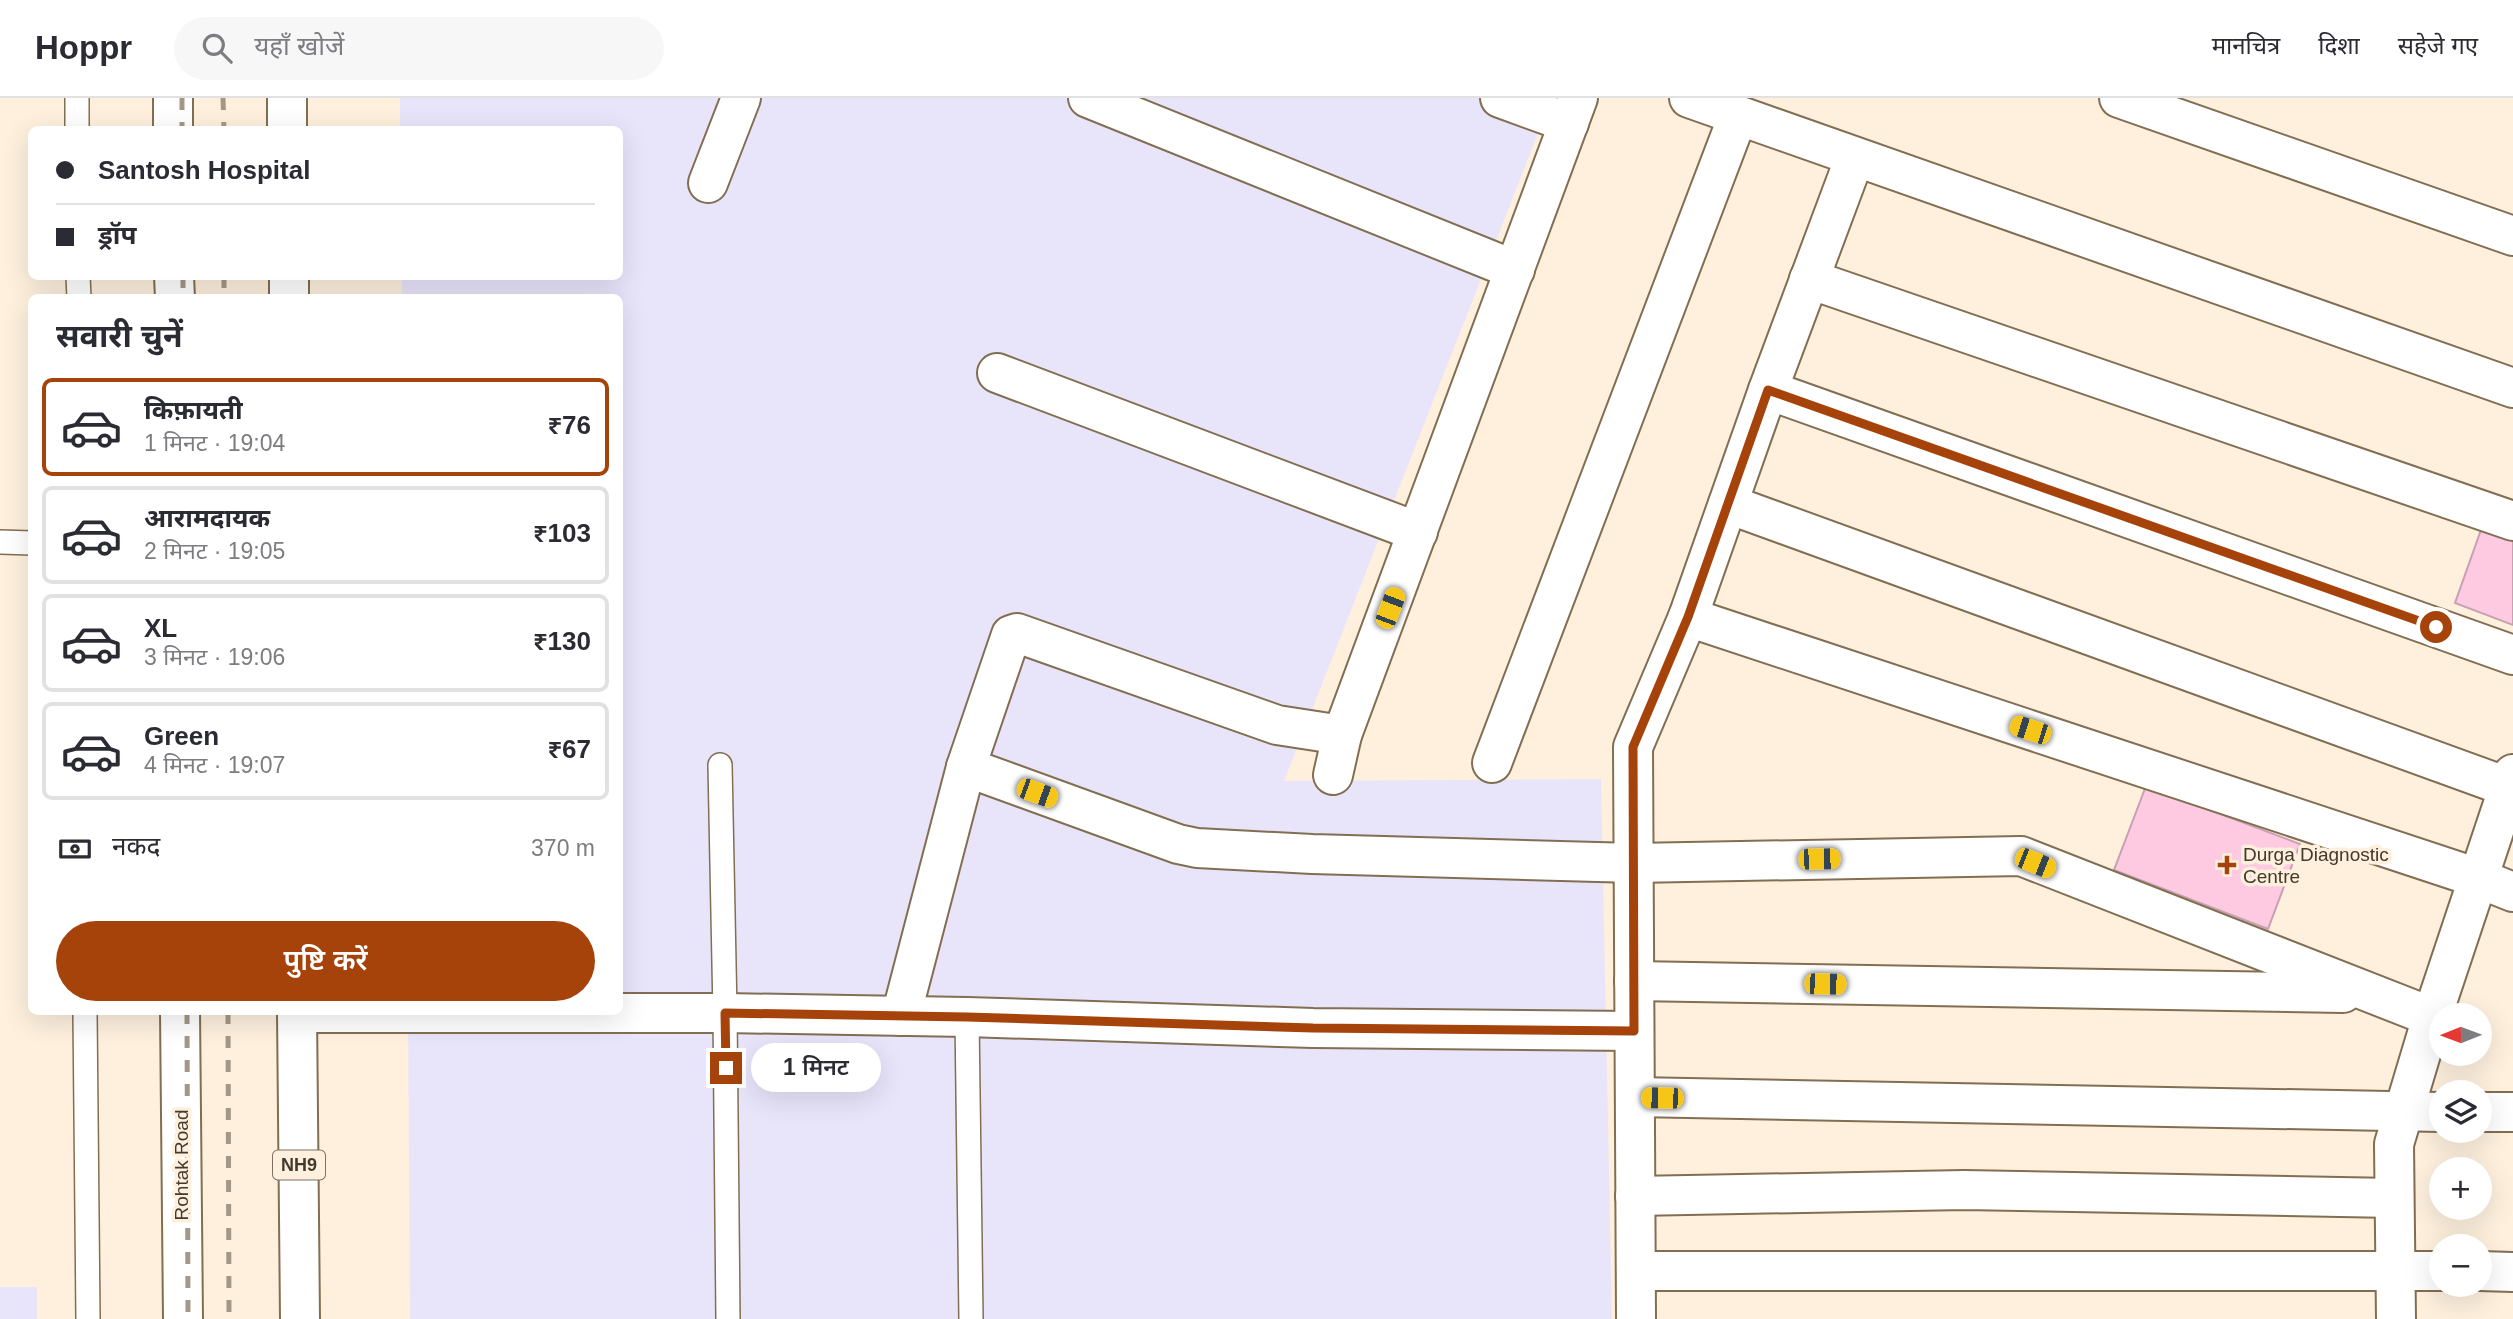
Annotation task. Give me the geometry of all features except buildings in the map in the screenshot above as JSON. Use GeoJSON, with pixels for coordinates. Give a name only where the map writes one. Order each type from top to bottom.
{"type":"FeatureCollection","features":[{"type":"Feature","properties":{"kind":"main road"},"geometry":{"type":"LineString","coordinates":[[173,98],[173,126]]}},
{"type":"Feature","properties":{"kind":"main road"},"geometry":{"type":"LineString","coordinates":[[287,98],[288,126]]}},
{"type":"Feature","properties":{"kind":"main road"},"geometry":{"type":"LineString","coordinates":[[708,183],[741,98]]}},
{"type":"Feature","properties":{"kind":"main road"},"geometry":{"type":"LineString","coordinates":[[1088,98],[1515,270]]}},
{"type":"Feature","properties":{"kind":"main road"},"geometry":{"type":"LineString","coordinates":[[1333,775],[1342,735],[1573,110],[1500,98]]}},
{"type":"Feature","properties":{"kind":"main road"},"geometry":{"type":"LineString","coordinates":[[1689,98],[2513,388]]}},
{"type":"Feature","properties":{"kind":"main road"},"geometry":{"type":"LineString","coordinates":[[2119,98],[2513,236]]}},
{"type":"Feature","properties":{"kind":"main road"},"geometry":{"type":"LineString","coordinates":[[1492,763],[1738,116]]}},
{"type":"Feature","properties":{"kind":"main road"},"geometry":{"type":"LineString","coordinates":[[1636,1319],[1633,747],[1688,617],[1768,390],[1855,157]]}},
{"type":"Feature","properties":{"kind":"main road"},"geometry":{"type":"LineString","coordinates":[[1809,279],[2513,521]]}},
{"type":"Feature","properties":{"kind":"main road"},"geometry":{"type":"LineString","coordinates":[[997,373],[1418,532]]}},
{"type":"Feature","properties":{"kind":"main road"},"geometry":{"type":"LineString","coordinates":[[1768,390],[2513,654]]}},
{"type":"Feature","properties":{"kind":"main road"},"geometry":{"type":"LineString","coordinates":[[1728,504],[2511,784],[2437,1003]]}},
{"type":"Feature","properties":{"kind":"main road"},"geometry":{"type":"LineString","coordinates":[[1688,617],[2513,892]]}},
{"type":"Feature","properties":{"kind":"main road"},"geometry":{"type":"LineString","coordinates":[[901,1016],[966,767],[1011,635],[1017,633],[1277,725],[1342,735]]}},
{"type":"Feature","properties":{"kind":"main road"},"geometry":{"type":"LineString","coordinates":[[966,767],[1178,844],[1197,848],[1634,863],[2021,856],[2429,1016]]}},
{"type":"Feature","properties":{"kind":"main road"},"geometry":{"type":"LineString","coordinates":[[1634,981],[2369,993]]}},
{"type":"Feature","properties":{"kind":"main road"},"geometry":{"type":"LineString","coordinates":[[623,1013],[967,1017],[1313,1028],[1634,1031]]}},
{"type":"Feature","properties":{"kind":"main road","name":"Rohtak Road"},"geometry":{"type":"LineString","coordinates":[[180,1015],[183,1319]]}},
{"type":"Feature","properties":{"kind":"main road","name":"NH9"},"geometry":{"type":"LineString","coordinates":[[297,1015],[300,1319]]}},
{"type":"Feature","properties":{"kind":"main road"},"geometry":{"type":"LineString","coordinates":[[2396,1319],[2394,1144],[2429,1027]]}},
{"type":"Feature","properties":{"kind":"main road"},"geometry":{"type":"LineString","coordinates":[[1635,1097],[2429,1112]]}},
{"type":"Feature","properties":{"kind":"main road"},"geometry":{"type":"LineString","coordinates":[[2492,1112],[2513,1112]]}},
{"type":"Feature","properties":{"kind":"main road"},"geometry":{"type":"LineString","coordinates":[[1635,1196],[1964,1190],[2395,1198]]}},
{"type":"Feature","properties":{"kind":"main road"},"geometry":{"type":"LineString","coordinates":[[1636,1271],[2429,1270]]}},
{"type":"Feature","properties":{"kind":"main road"},"geometry":{"type":"LineString","coordinates":[[2492,1271],[2513,1272]]}},
{"type":"Feature","properties":{"kind":"lane"},"geometry":{"type":"LineString","coordinates":[[77,98],[77,126]]}},
{"type":"Feature","properties":{"kind":"lane"},"geometry":{"type":"LineString","coordinates":[[0,542],[28,543]]}},
{"type":"Feature","properties":{"kind":"lane"},"geometry":{"type":"LineString","coordinates":[[720,765],[728,1319]]}},
{"type":"Feature","properties":{"kind":"lane"},"geometry":{"type":"LineString","coordinates":[[85,1015],[88,1319]]}},
{"type":"Feature","properties":{"kind":"lane"},"geometry":{"type":"LineString","coordinates":[[967,1017],[971,1319]]}},
{"type":"Feature","properties":{"kind":"shaded area"},"geometry":{"type":"Polygon","coordinates":[[[400,98],[1552,98],[1284,781],[1601,779],[1612,1319],[410,1319],[408,1015],[623,1015],[623,294],[402,294],[402,280],[623,280],[623,126],[400,126],[400,98]]]}},
{"type":"Feature","properties":{"kind":"shaded area"},"geometry":{"type":"Polygon","coordinates":[[[0,1287],[37,1287],[37,1319],[0,1319],[0,1287]]]}},
{"type":"Feature","properties":{"kind":"railway"},"geometry":{"type":"LineString","coordinates":[[182,98],[182,126]]}},
{"type":"Feature","properties":{"kind":"railway"},"geometry":{"type":"LineString","coordinates":[[223,98],[224,126]]}},
{"type":"Feature","properties":{"kind":"railway"},"geometry":{"type":"LineString","coordinates":[[183,280],[183,294]]}},
{"type":"Feature","properties":{"kind":"railway"},"geometry":{"type":"LineString","coordinates":[[224,280],[224,294]]}},
{"type":"Feature","properties":{"kind":"railway"},"geometry":{"type":"LineString","coordinates":[[187,1015],[188,1319]]}},
{"type":"Feature","properties":{"kind":"railway"},"geometry":{"type":"LineString","coordinates":[[228,1015],[229,1319]]}},
{"type":"Feature","properties":{"kind":"place","name":"Durga Diagnostic Centre"},"geometry":{"type":"Point","coordinates":[2227,865]}},
{"type":"Feature","properties":{"kind":"route"},"geometry":{"type":"LineString","coordinates":[[726,1068],[725,1013],[967,1017],[1313,1028],[1634,1031],[1633,747],[1637,732],[1688,617],[1768,390],[2436,627]]}}]}
